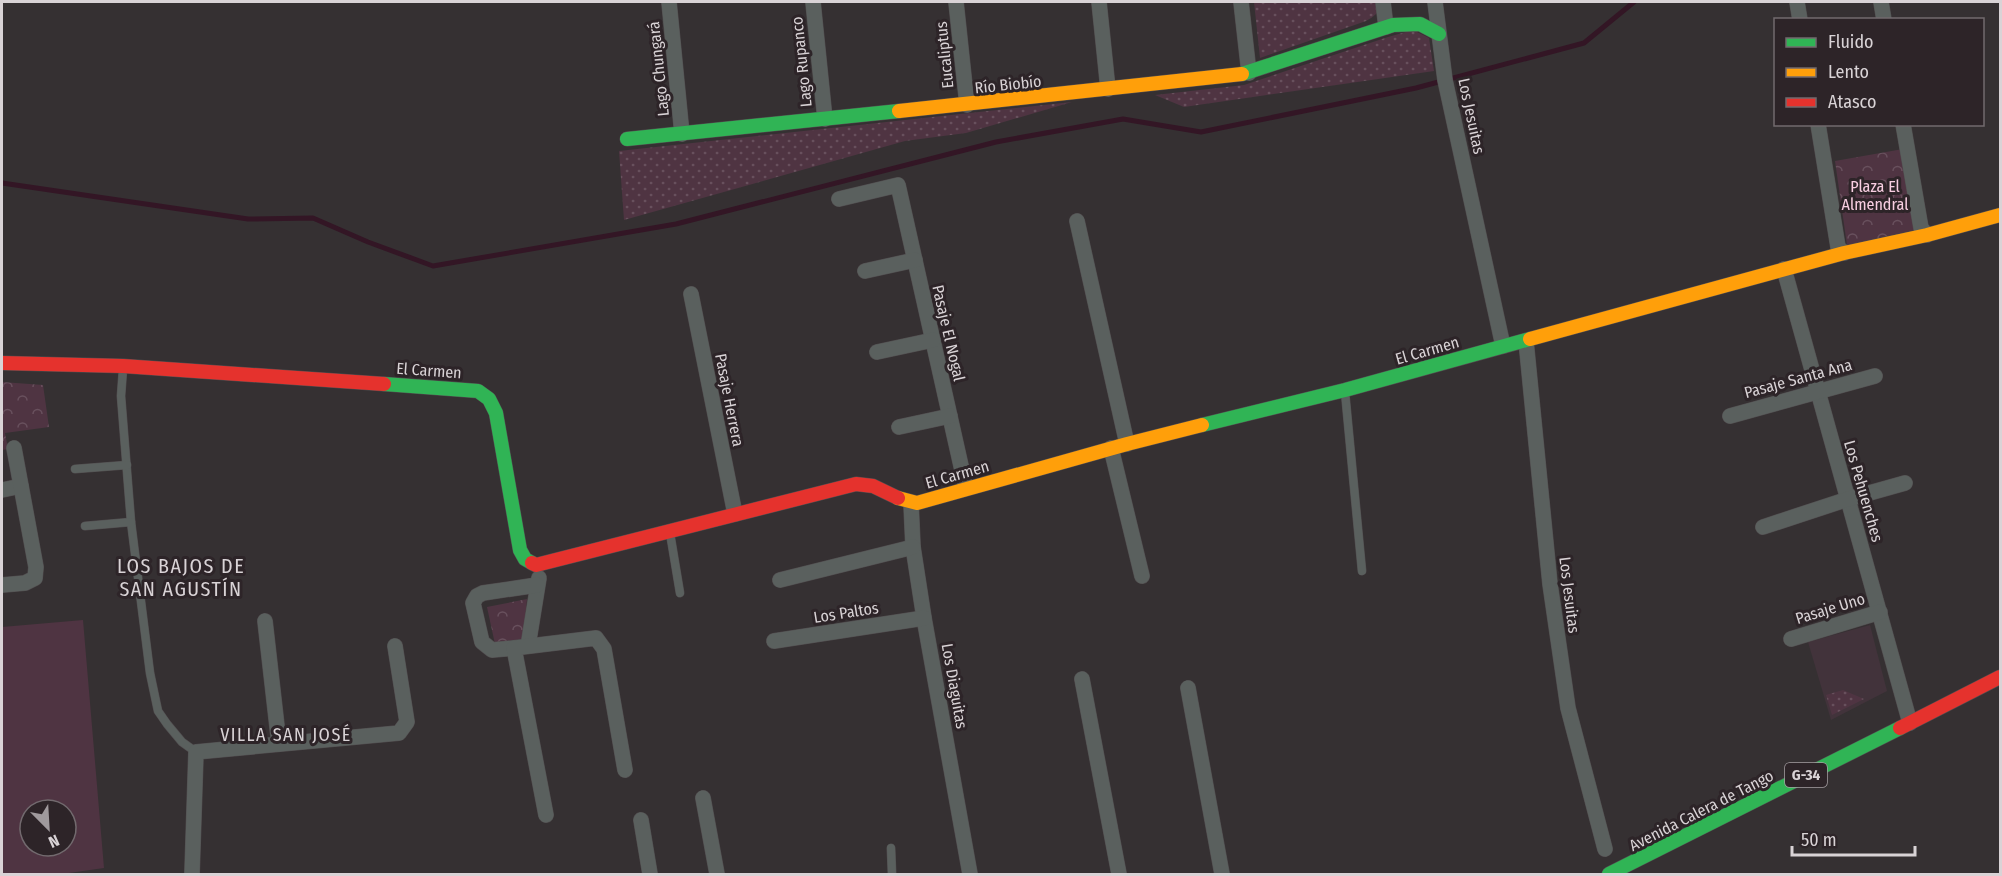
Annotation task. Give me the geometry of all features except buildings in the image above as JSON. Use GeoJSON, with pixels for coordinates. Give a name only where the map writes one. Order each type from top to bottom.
{"type":"FeatureCollection","features":[{"type":"Feature","properties":{"kind":"street","name":"Lago Chungará"},"geometry":{"type":"LineString","coordinates":[[669,2],[682,134]]}},
{"type":"Feature","properties":{"kind":"street","name":"Lago Rupanco"},"geometry":{"type":"LineString","coordinates":[[813,2],[825,119]]}},
{"type":"Feature","properties":{"kind":"street","name":"Eucaliptus"},"geometry":{"type":"LineString","coordinates":[[956,2],[967,105]]}},
{"type":"Feature","properties":{"kind":"street"},"geometry":{"type":"LineString","coordinates":[[1099,2],[1108,89]]}},
{"type":"Feature","properties":{"kind":"street"},"geometry":{"type":"LineString","coordinates":[[1241,2],[1249,73]]}},
{"type":"Feature","properties":{"kind":"street"},"geometry":{"type":"LineString","coordinates":[[1383,2],[1386,27]]}},
{"type":"Feature","properties":{"kind":"street","name":"Los Jesuitas"},"geometry":{"type":"LineString","coordinates":[[1435,2],[1445,80],[1503,346]]}},
{"type":"Feature","properties":{"kind":"street"},"geometry":{"type":"LineString","coordinates":[[1797,2],[1800,18]]}},
{"type":"Feature","properties":{"kind":"street"},"geometry":{"type":"LineString","coordinates":[[1881,2],[1884,18]]}},
{"type":"Feature","properties":{"kind":"street","name":"Río Biobío"},"geometry":{"type":"LineString","coordinates":[[627,139],[1210,79],[1249,73],[1401,24],[1421,24],[1439,34]]}},
{"type":"Feature","properties":{"kind":"street"},"geometry":{"type":"LineString","coordinates":[[1818,126],[1838,247],[1844,253]]}},
{"type":"Feature","properties":{"kind":"street"},"geometry":{"type":"LineString","coordinates":[[1902,126],[1921,228],[1927,235]]}},
{"type":"Feature","properties":{"kind":"street","name":"Pasaje El Nogal"},"geometry":{"type":"LineString","coordinates":[[839,200],[898,185],[966,488]]}},
{"type":"Feature","properties":{"kind":"street","name":"El Carmen"},"geometry":{"type":"LineString","coordinates":[[2,363],[123,366],[478,391],[489,399],[496,413],[522,554],[530,563],[543,564],[863,483],[877,486],[911,503],[1111,448],[1345,390],[1844,253],[1927,235],[2001,215]]}},
{"type":"Feature","properties":{"kind":"street"},"geometry":{"type":"LineString","coordinates":[[1077,221],[1127,444]]}},
{"type":"Feature","properties":{"kind":"street"},"geometry":{"type":"LineString","coordinates":[[865,271],[915,260]]}},
{"type":"Feature","properties":{"kind":"street","name":"Los Pehuenches"},"geometry":{"type":"LineString","coordinates":[[1784,270],[1910,723]]}},
{"type":"Feature","properties":{"kind":"street","name":"Pasaje Herrera"},"geometry":{"type":"LineString","coordinates":[[691,294],[735,514]]}},
{"type":"Feature","properties":{"kind":"street"},"geometry":{"type":"LineString","coordinates":[[877,352],[933,340]]}},
{"type":"Feature","properties":{"kind":"street","name":"Los Jesuitas"},"geometry":{"type":"LineString","coordinates":[[1526,341],[1550,584],[1568,708],[1605,849]]}},
{"type":"Feature","properties":{"kind":"street","name":"Pasaje Santa Ana"},"geometry":{"type":"LineString","coordinates":[[1730,416],[1875,376]]}},
{"type":"Feature","properties":{"kind":"street"},"geometry":{"type":"LineString","coordinates":[[899,427],[950,416]]}},
{"type":"Feature","properties":{"kind":"street"},"geometry":{"type":"LineString","coordinates":[[2,585],[25,583],[34,578],[36,567],[14,448]]}},
{"type":"Feature","properties":{"kind":"street"},"geometry":{"type":"LineString","coordinates":[[1111,448],[1142,576]]}},
{"type":"Feature","properties":{"kind":"street"},"geometry":{"type":"LineString","coordinates":[[1763,526],[1905,483]]}},
{"type":"Feature","properties":{"kind":"street"},"geometry":{"type":"LineString","coordinates":[[2,490],[21,486]]}},
{"type":"Feature","properties":{"kind":"street","name":"Los Diaguitas"},"geometry":{"type":"LineString","coordinates":[[911,503],[914,547],[924,618],[970,874]]}},
{"type":"Feature","properties":{"kind":"street"},"geometry":{"type":"LineString","coordinates":[[780,580],[914,547]]}},
{"type":"Feature","properties":{"kind":"street"},"geometry":{"type":"LineString","coordinates":[[543,564],[521,647],[546,814]]}},
{"type":"Feature","properties":{"kind":"street"},"geometry":{"type":"LineString","coordinates":[[537,585],[483,593],[477,596],[473,603],[482,642],[492,650],[596,638],[604,649],[625,770]]}},
{"type":"Feature","properties":{"kind":"street","name":"Pasaje Uno"},"geometry":{"type":"LineString","coordinates":[[1791,639],[1880,612]]}},
{"type":"Feature","properties":{"kind":"street","name":"Los Paltos"},"geometry":{"type":"LineString","coordinates":[[774,641],[924,618]]}},
{"type":"Feature","properties":{"kind":"street"},"geometry":{"type":"LineString","coordinates":[[265,621],[279,744]]}},
{"type":"Feature","properties":{"kind":"street"},"geometry":{"type":"LineString","coordinates":[[192,874],[196,752],[399,733],[407,722],[395,645]]}},
{"type":"Feature","properties":{"kind":"street","name":"Avenida Calera de Tango"},"geometry":{"type":"LineString","coordinates":[[1609,874],[2001,677]]}},
{"type":"Feature","properties":{"kind":"street"},"geometry":{"type":"LineString","coordinates":[[1082,679],[1119,874]]}},
{"type":"Feature","properties":{"kind":"street"},"geometry":{"type":"LineString","coordinates":[[1188,688],[1222,874]]}},
{"type":"Feature","properties":{"kind":"street"},"geometry":{"type":"LineString","coordinates":[[703,798],[717,874]]}},
{"type":"Feature","properties":{"kind":"street"},"geometry":{"type":"LineString","coordinates":[[641,820],[650,874]]}},
{"type":"Feature","properties":{"kind":"lane"},"geometry":{"type":"LineString","coordinates":[[123,366],[120,396],[131,522],[150,674],[158,711],[183,742],[196,752]]}},
{"type":"Feature","properties":{"kind":"lane"},"geometry":{"type":"LineString","coordinates":[[1345,390],[1362,571]]}},
{"type":"Feature","properties":{"kind":"lane"},"geometry":{"type":"LineString","coordinates":[[75,469],[127,465]]}},
{"type":"Feature","properties":{"kind":"lane"},"geometry":{"type":"LineString","coordinates":[[85,526],[131,522]]}},
{"type":"Feature","properties":{"kind":"lane"},"geometry":{"type":"LineString","coordinates":[[670,530],[680,593]]}},
{"type":"Feature","properties":{"kind":"lane"},"geometry":{"type":"LineString","coordinates":[[891,848],[892,874]]}},
{"type":"Feature","properties":{"kind":"shaded area"},"geometry":{"type":"Polygon","coordinates":[[[1870,625],[1887,691],[1831,720],[1808,642],[1870,625]]]}},
{"type":"Feature","properties":{"kind":"green space"},"geometry":{"type":"Polygon","coordinates":[[[1254,2],[1379,2],[1379,9],[1366,21],[1260,58],[1254,2]]]}},
{"type":"Feature","properties":{"kind":"green space"},"geometry":{"type":"Polygon","coordinates":[[[1413,30],[1429,38],[1434,71],[1184,107],[1155,95],[1244,85],[1413,30]]]}},
{"type":"Feature","properties":{"kind":"green space"},"geometry":{"type":"Polygon","coordinates":[[[1072,102],[966,133],[905,141],[624,220],[619,151],[1072,102]]]}},
{"type":"Feature","properties":{"kind":"green space","name":"Plaza El Almendral"},"geometry":{"type":"Polygon","coordinates":[[[1903,149],[1915,230],[1847,245],[1835,161],[1903,149]]]}},
{"type":"Feature","properties":{"kind":"green space"},"geometry":{"type":"Polygon","coordinates":[[[2,382],[43,385],[49,427],[5,433],[8,449],[2,450],[2,382]]]}},
{"type":"Feature","properties":{"kind":"green space"},"geometry":{"type":"Polygon","coordinates":[[[527,599],[523,639],[495,644],[487,607],[527,599]]]}},
{"type":"Feature","properties":{"kind":"green space"},"geometry":{"type":"Polygon","coordinates":[[[83,620],[104,868],[62,874],[2,874],[2,627],[83,620]]]}},
{"type":"Feature","properties":{"kind":"green space"},"geometry":{"type":"Polygon","coordinates":[[[1843,690],[1864,699],[1832,715],[1826,695],[1843,690]]]}},
{"type":"Feature","properties":{"kind":"waterway"},"geometry":{"type":"LineString","coordinates":[[2,183],[248,219],[313,218],[368,242],[433,266],[676,224],[996,142],[1123,119],[1201,132],[1416,88],[1584,43],[1634,2]]}},
{"type":"Feature","properties":{"kind":"traffic: fast"},"geometry":{"type":"LineString","coordinates":[[1242,74],[1393,25],[1420,24],[1439,34]]}},
{"type":"Feature","properties":{"kind":"traffic: fast"},"geometry":{"type":"LineString","coordinates":[[627,139],[899,111]]}},
{"type":"Feature","properties":{"kind":"traffic: fast"},"geometry":{"type":"LineString","coordinates":[[1202,425],[1345,390],[1530,339]]}},
{"type":"Feature","properties":{"kind":"traffic: fast"},"geometry":{"type":"LineString","coordinates":[[384,384],[478,391],[489,399],[496,413],[520,550],[525,559],[532,563]]}},
{"type":"Feature","properties":{"kind":"traffic: fast"},"geometry":{"type":"LineString","coordinates":[[1609,874],[1900,728]]}},
{"type":"Feature","properties":{"kind":"traffic: slow"},"geometry":{"type":"LineString","coordinates":[[899,111],[1242,74]]}},
{"type":"Feature","properties":{"kind":"traffic: slow"},"geometry":{"type":"LineString","coordinates":[[1530,339],[1844,253],[1927,235],[2000,215]]}},
{"type":"Feature","properties":{"kind":"traffic: slow"},"geometry":{"type":"LineString","coordinates":[[898,498],[917,503],[1202,425]]}},
{"type":"Feature","properties":{"kind":"traffic: jam"},"geometry":{"type":"LineString","coordinates":[[2,363],[123,366],[384,384]]}},
{"type":"Feature","properties":{"kind":"traffic: jam"},"geometry":{"type":"LineString","coordinates":[[532,563],[536,565],[856,484],[873,486],[898,498]]}},
{"type":"Feature","properties":{"kind":"traffic: jam"},"geometry":{"type":"LineString","coordinates":[[1900,728],[2000,677]]}},
{"type":"Feature","properties":{"kind":"district","name":"LOS BAJOS DE SAN AGUSTÍN"},"geometry":{"type":"Point","coordinates":[181,578]}},
{"type":"Feature","properties":{"kind":"district","name":"VILLA SAN JOSÉ"},"geometry":{"type":"Point","coordinates":[286,735]}}]}
